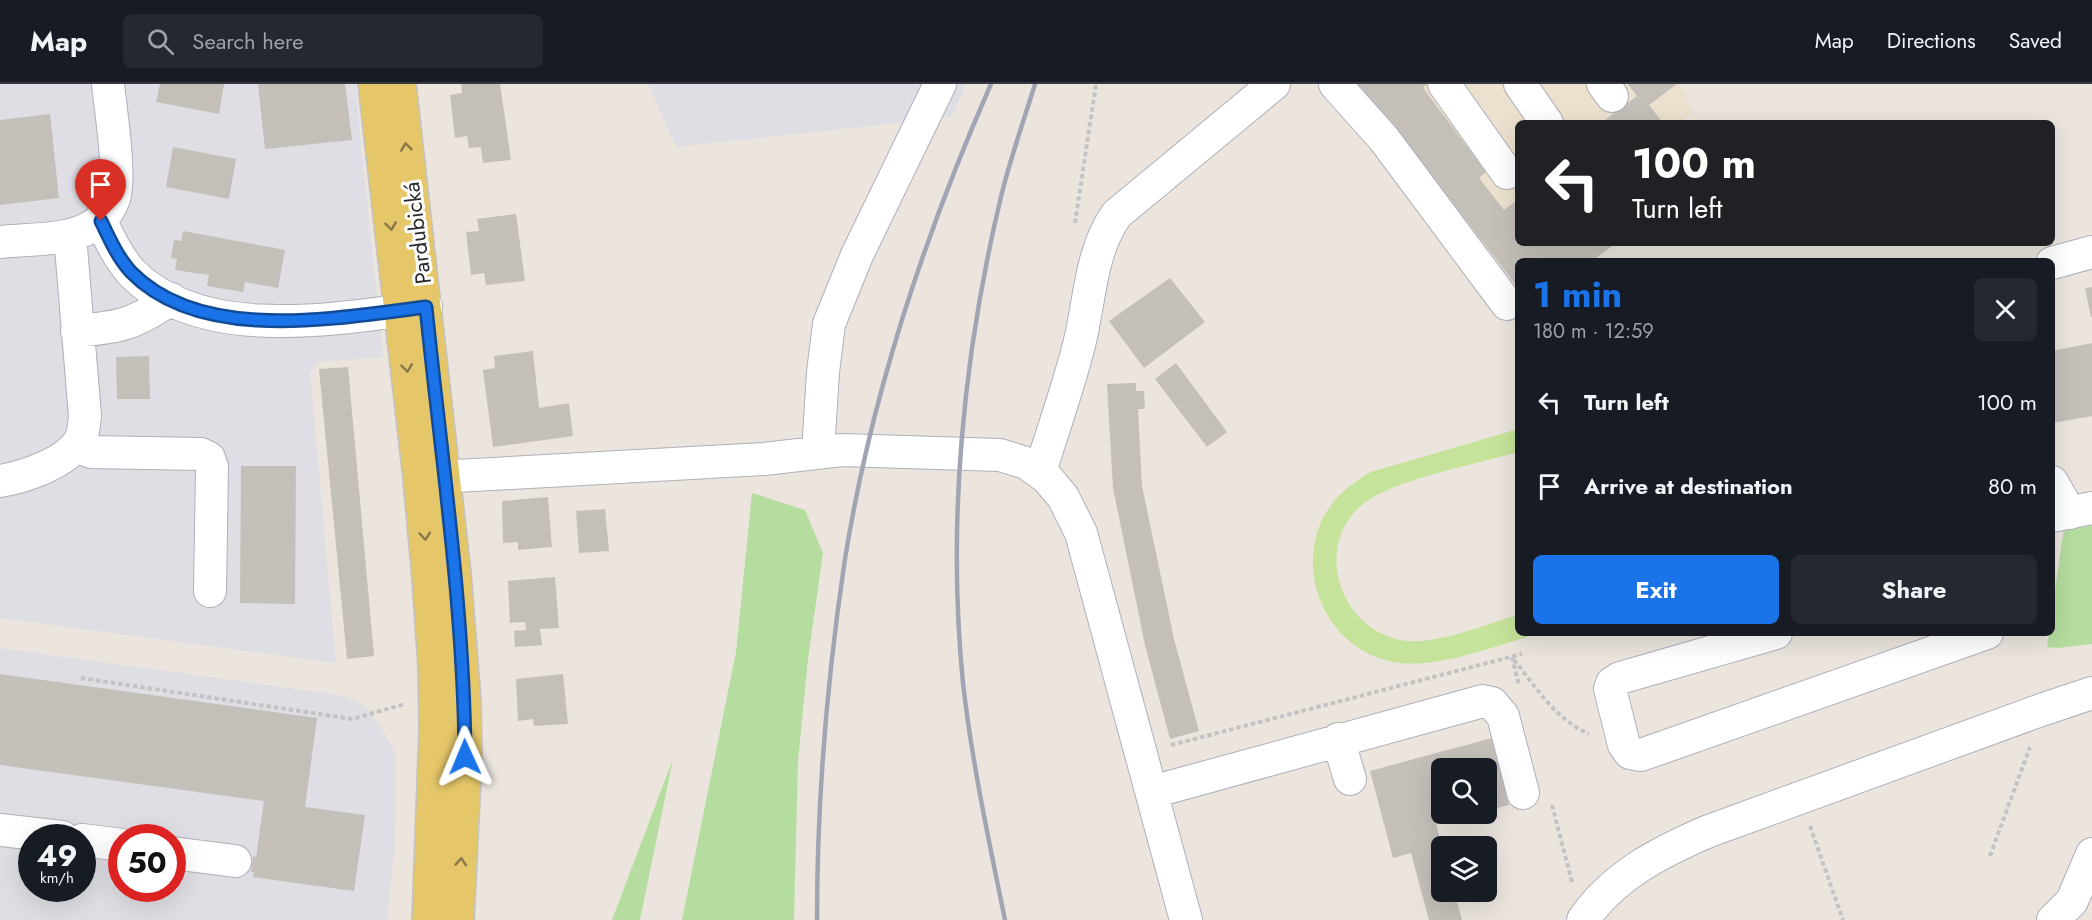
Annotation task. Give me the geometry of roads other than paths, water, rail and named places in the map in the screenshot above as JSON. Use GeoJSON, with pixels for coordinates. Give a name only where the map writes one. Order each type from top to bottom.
{"type":"FeatureCollection","features":[{"type":"Feature","properties":{"kind":"main road","name":"Pardubická"},"geometry":{"type":"LineString","coordinates":[[375,84],[413,308]]}},
{"type":"Feature","properties":{"kind":"main road","name":"Pardubická"},"geometry":{"type":"LineString","coordinates":[[399,84],[413,308],[432,477],[464,702],[464,780],[457,920]]}},
{"type":"Feature","properties":{"kind":"main road","name":"Pardubická"},"geometry":{"type":"LineString","coordinates":[[429,920],[435,765],[432,477]]}},
{"type":"Feature","properties":{"kind":"street"},"geometry":{"type":"LineString","coordinates":[[0,242],[70,235],[101,221],[115,196],[116,180],[108,84]]}},
{"type":"Feature","properties":{"kind":"street"},"geometry":{"type":"LineString","coordinates":[[818,453],[823,372],[829,324],[857,255],[940,84]]}},
{"type":"Feature","properties":{"kind":"street"},"geometry":{"type":"LineString","coordinates":[[1040,472],[1078,347],[1101,244],[1111,222],[1117,214],[1274,84]]}},
{"type":"Feature","properties":{"kind":"street"},"geometry":{"type":"LineString","coordinates":[[1335,84],[1384,139],[1507,304]]}},
{"type":"Feature","properties":{"kind":"street"},"geometry":{"type":"LineString","coordinates":[[1520,84],[1545,120]]}},
{"type":"Feature","properties":{"kind":"street"},"geometry":{"type":"LineString","coordinates":[[1451,87],[1507,174]]}},
{"type":"Feature","properties":{"kind":"street"},"geometry":{"type":"LineString","coordinates":[[101,221],[115,250],[130,271],[148,286],[171,299],[212,315],[247,321],[285,321],[413,308]]}},
{"type":"Feature","properties":{"kind":"street"},"geometry":{"type":"LineString","coordinates":[[0,481],[43,469],[76,446],[83,434],[85,416],[70,235]]}},
{"type":"Feature","properties":{"kind":"street"},"geometry":{"type":"LineString","coordinates":[[2055,262],[2092,252]]}},
{"type":"Feature","properties":{"kind":"street"},"geometry":{"type":"LineString","coordinates":[[77,331],[115,327],[134,322],[171,299]]}},
{"type":"Feature","properties":{"kind":"street"},"geometry":{"type":"LineString","coordinates":[[76,446],[91,452],[201,454],[209,458],[212,467],[210,591]]}},
{"type":"Feature","properties":{"kind":"street"},"geometry":{"type":"LineString","coordinates":[[432,477],[685,464],[868,450],[1000,455],[1016,459],[1040,472],[1063,496],[1081,533],[1186,920]]}},
{"type":"Feature","properties":{"kind":"street"},"geometry":{"type":"LineString","coordinates":[[2055,487],[2071,512]]}},
{"type":"Feature","properties":{"kind":"street"},"geometry":{"type":"LineString","coordinates":[[1766,636],[1620,678],[1612,683],[1610,689],[1622,736],[1630,753],[1641,755],[1978,636]]}},
{"type":"Feature","properties":{"kind":"street"},"geometry":{"type":"LineString","coordinates":[[1582,920],[1608,890],[1625,875],[1680,843],[2092,693]]}},
{"type":"Feature","properties":{"kind":"street"},"geometry":{"type":"LineString","coordinates":[[1152,792],[1472,702],[1492,703],[1503,716],[1523,793]]}},
{"type":"Feature","properties":{"kind":"street"},"geometry":{"type":"LineString","coordinates":[[1338,740],[1350,779]]}},
{"type":"Feature","properties":{"kind":"street"},"geometry":{"type":"LineString","coordinates":[[0,830],[18,832]]}},
{"type":"Feature","properties":{"kind":"street"},"geometry":{"type":"LineString","coordinates":[[186,854],[235,861]]}},
{"type":"Feature","properties":{"kind":"street"},"geometry":{"type":"LineString","coordinates":[[2053,920],[2072,902],[2091,861]]}},
{"type":"Feature","properties":{"kind":"railway"},"geometry":{"type":"LineString","coordinates":[[817,920],[821,784],[828,694],[845,559],[856,498],[885,377],[903,317],[944,199],[991,84]]}},
{"type":"Feature","properties":{"kind":"railway"},"geometry":{"type":"LineString","coordinates":[[1005,920],[976,772],[963,683],[958,623],[958,501],[968,380],[987,260],[1004,186],[1035,84]]}}]}
